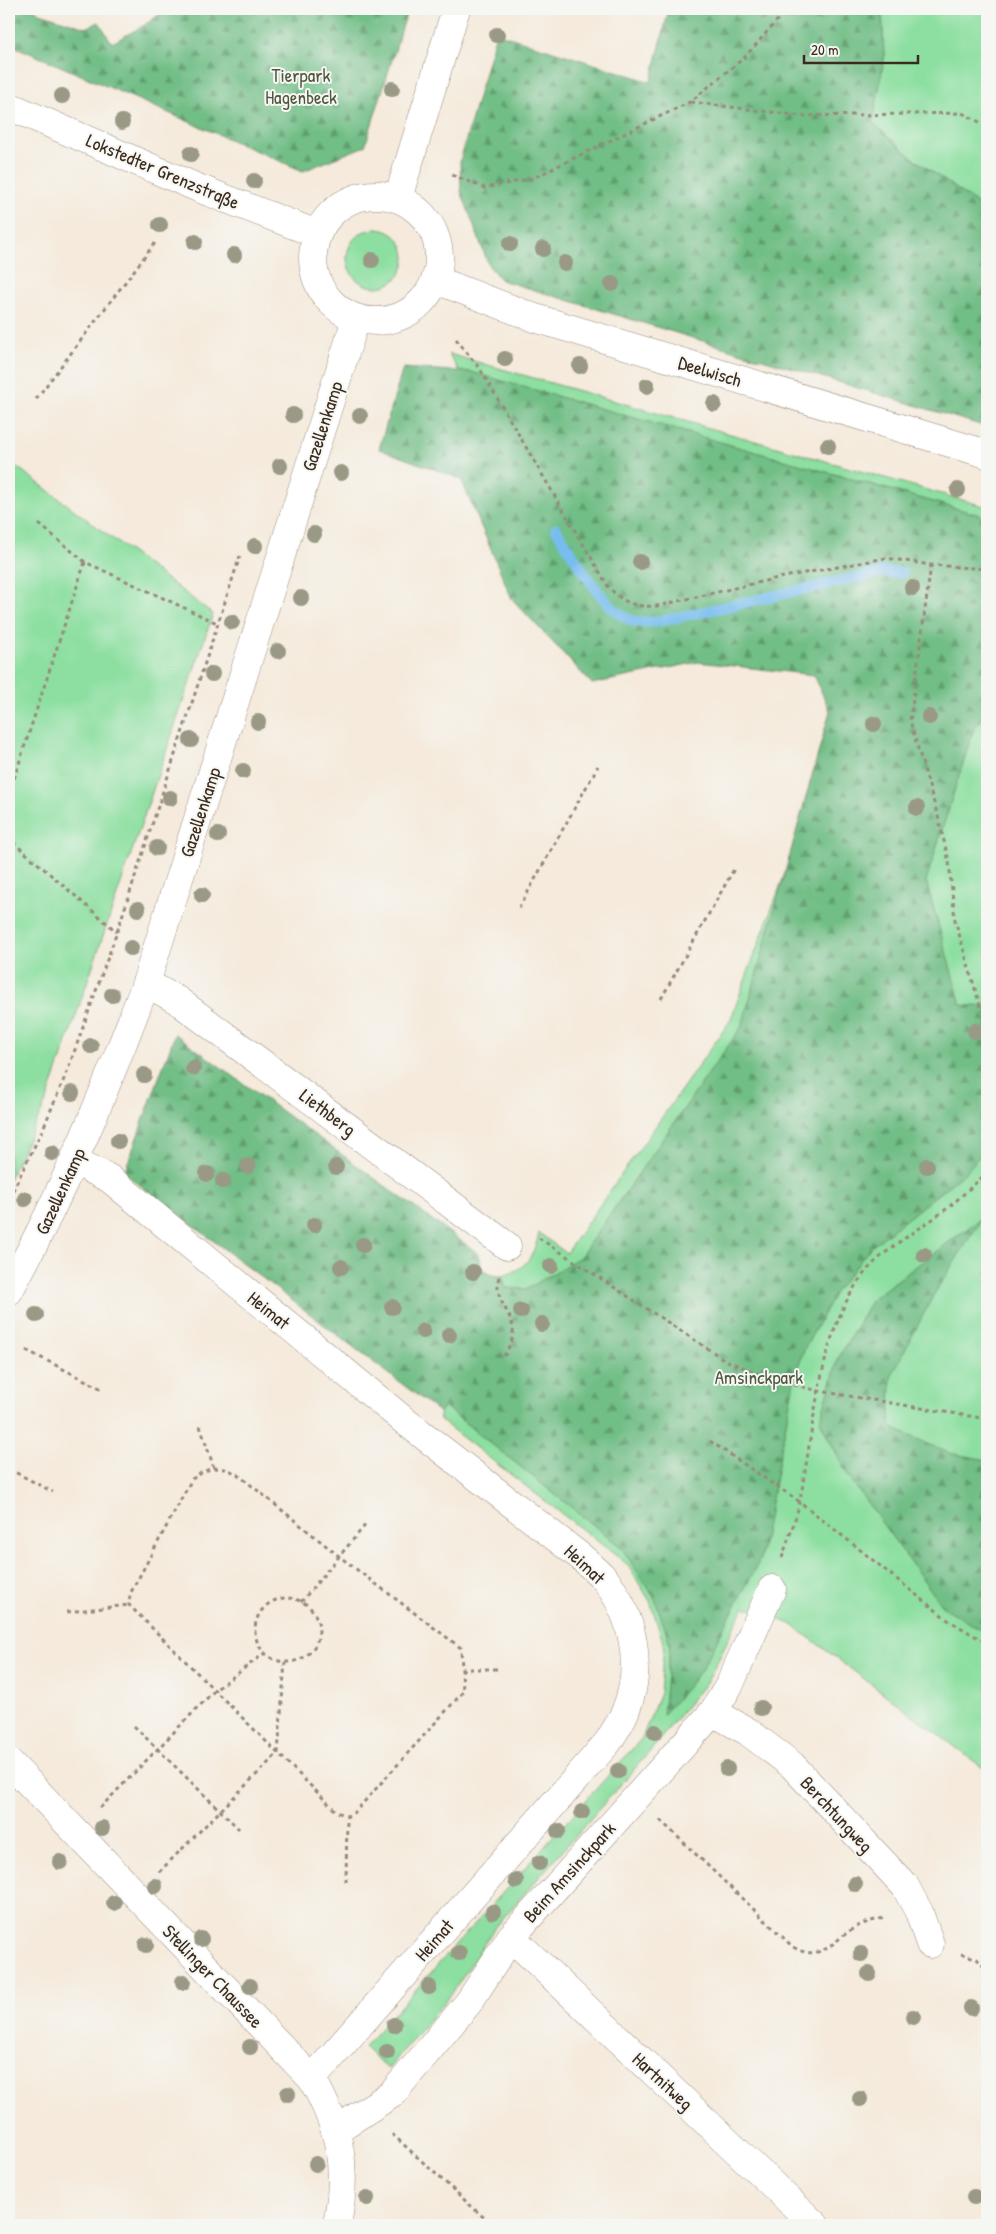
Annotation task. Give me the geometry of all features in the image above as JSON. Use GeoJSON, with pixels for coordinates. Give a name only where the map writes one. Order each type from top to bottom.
{"type":"FeatureCollection","features":[{"type":"Feature","properties":{"kind":"street"},"geometry":{"type":"LineString","coordinates":[[398,198],[456,9]]}},
{"type":"Feature","properties":{"kind":"street","name":"Lokstedter Grenzstraße"},"geometry":{"type":"LineString","coordinates":[[9,106],[198,188],[317,234]]}},
{"type":"Feature","properties":{"kind":"street"},"geometry":{"type":"LineString","coordinates":[[382,195],[398,198],[419,211],[433,231],[439,255],[436,280],[423,300],[404,315],[380,322],[356,318],[334,306],[319,285],[313,260],[317,234],[325,220],[336,209],[350,200],[382,195]]}},
{"type":"Feature","properties":{"kind":"street","name":"Deelwisch"},"geometry":{"type":"LineString","coordinates":[[436,280],[535,318],[987,454]]}},
{"type":"Feature","properties":{"kind":"street","name":"Gazellenkamp"},"geometry":{"type":"LineString","coordinates":[[9,1291],[37,1241],[75,1161],[110,1077],[146,982],[356,318]]}},
{"type":"Feature","properties":{"kind":"street","name":"Liethberg"},"geometry":{"type":"LineString","coordinates":[[146,982],[177,1000],[507,1246]]}},
{"type":"Feature","properties":{"kind":"street","name":"Heimat"},"geometry":{"type":"LineString","coordinates":[[75,1161],[110,1179],[406,1422],[581,1557],[603,1577],[620,1603],[630,1626],[635,1655],[634,1684],[626,1712],[608,1742],[312,2080]]}},
{"type":"Feature","properties":{"kind":"street","name":"Beim Amsinckpark"},"geometry":{"type":"LineString","coordinates":[[336,2130],[392,2094],[469,2002],[511,1937],[713,1712],[730,1684],[772,1590]]}},
{"type":"Feature","properties":{"kind":"street","name":"Berchtungweg"},"geometry":{"type":"LineString","coordinates":[[713,1712],[747,1731],[792,1765],[904,1886],[919,1912],[930,1944]]}},
{"type":"Feature","properties":{"kind":"street","name":"Stellinger Chaussee"},"geometry":{"type":"LineString","coordinates":[[9,1762],[312,2080],[327,2106],[336,2130],[341,2156],[343,2186],[338,2225]]}},
{"type":"Feature","properties":{"kind":"street","name":"Hartnitweg"},"geometry":{"type":"LineString","coordinates":[[511,1937],[815,2225]]}},
{"type":"Feature","properties":{"kind":"path"},"geometry":{"type":"LineString","coordinates":[[452,175],[485,188],[533,178],[690,102],[745,57],[787,9]]}},
{"type":"Feature","properties":{"kind":"path"},"geometry":{"type":"LineString","coordinates":[[690,102],[802,116],[962,113],[987,126]]}},
{"type":"Feature","properties":{"kind":"path"},"geometry":{"type":"LineString","coordinates":[[36,399],[155,244]]}},
{"type":"Feature","properties":{"kind":"path"},"geometry":{"type":"LineString","coordinates":[[456,340],[480,369],[609,588],[622,601],[641,607],[657,606],[778,578],[886,558],[931,565],[987,569]]}},
{"type":"Feature","properties":{"kind":"path"},"geometry":{"type":"LineString","coordinates":[[39,524],[85,562],[217,623]]}},
{"type":"Feature","properties":{"kind":"path"},"geometry":{"type":"LineString","coordinates":[[9,1198],[42,1131],[67,1072],[117,932],[240,556]]}},
{"type":"Feature","properties":{"kind":"path"},"geometry":{"type":"LineString","coordinates":[[9,794],[85,562]]}},
{"type":"Feature","properties":{"kind":"path"},"geometry":{"type":"LineString","coordinates":[[931,565],[910,721],[949,862],[955,920],[980,1006],[987,1015]]}},
{"type":"Feature","properties":{"kind":"path"},"geometry":{"type":"LineString","coordinates":[[518,908],[598,766]]}},
{"type":"Feature","properties":{"kind":"path"},"geometry":{"type":"LineString","coordinates":[[9,835],[14,844],[117,932]]}},
{"type":"Feature","properties":{"kind":"path"},"geometry":{"type":"LineString","coordinates":[[660,999],[734,869]]}},
{"type":"Feature","properties":{"kind":"path"},"geometry":{"type":"LineString","coordinates":[[772,1590],[800,1502],[819,1391],[835,1329],[848,1298],[866,1272],[886,1250],[944,1211],[987,1173]]}},
{"type":"Feature","properties":{"kind":"path"},"geometry":{"type":"LineString","coordinates":[[502,1360],[513,1335],[512,1326],[498,1295],[497,1285],[507,1246],[537,1237],[725,1360],[771,1379],[819,1391],[987,1418]]}},
{"type":"Feature","properties":{"kind":"path"},"geometry":{"type":"LineString","coordinates":[[26,1350],[104,1390]]}},
{"type":"Feature","properties":{"kind":"path"},"geometry":{"type":"LineString","coordinates":[[200,1426],[214,1468]]}},
{"type":"Feature","properties":{"kind":"path"},"geometry":{"type":"LineString","coordinates":[[710,1441],[800,1502],[948,1620],[987,1643]]}},
{"type":"Feature","properties":{"kind":"path"},"geometry":{"type":"LineString","coordinates":[[214,1468],[225,1469],[236,1473],[340,1557],[461,1648],[463,1692],[355,1812],[346,1816],[337,1812],[129,1605],[130,1594],[192,1479],[204,1471],[214,1468]]}},
{"type":"Feature","properties":{"kind":"path"},"geometry":{"type":"LineString","coordinates":[[9,1469],[53,1492]]}},
{"type":"Feature","properties":{"kind":"path"},"geometry":{"type":"LineString","coordinates":[[301,1602],[367,1523]]}},
{"type":"Feature","properties":{"kind":"path"},"geometry":{"type":"LineString","coordinates":[[290,1598],[301,1602],[310,1608],[316,1617],[319,1628],[314,1649],[305,1657],[296,1661],[274,1660],[259,1645],[255,1634],[259,1616],[266,1607],[279,1599],[290,1598]]}},
{"type":"Feature","properties":{"kind":"path"},"geometry":{"type":"LineString","coordinates":[[67,1612],[129,1605]]}},
{"type":"Feature","properties":{"kind":"path"},"geometry":{"type":"LineString","coordinates":[[76,1832],[215,1690],[265,1653]]}},
{"type":"Feature","properties":{"kind":"path"},"geometry":{"type":"LineString","coordinates":[[135,1894],[278,1753],[285,1662]]}},
{"type":"Feature","properties":{"kind":"path"},"geometry":{"type":"LineString","coordinates":[[461,1669],[501,1669]]}},
{"type":"Feature","properties":{"kind":"path"},"geometry":{"type":"LineString","coordinates":[[134,1726],[239,1829]]}},
{"type":"Feature","properties":{"kind":"path"},"geometry":{"type":"LineString","coordinates":[[636,1797],[793,1947],[804,1953],[815,1954],[826,1949],[853,1929],[875,1920],[919,1912]]}},
{"type":"Feature","properties":{"kind":"path"},"geometry":{"type":"LineString","coordinates":[[346,1816],[346,1882]]}},
{"type":"Feature","properties":{"kind":"path"},"geometry":{"type":"LineString","coordinates":[[387,2130],[492,2225]]}},
{"type":"Feature","properties":{"kind":"green space","name":"Tierpark Hagenbeck"},"geometry":{"type":"Polygon","coordinates":[[[9,9],[34,9],[40,13],[86,28],[99,22],[112,43],[143,26],[167,9],[408,9],[365,146],[303,171],[9,44],[9,9]]]}},
{"type":"Feature","properties":{"kind":"green space"},"geometry":{"type":"Polygon","coordinates":[[[669,9],[882,9],[884,59],[873,123],[913,158],[987,211],[987,427],[501,280],[489,266],[461,191],[460,161],[496,33],[651,82],[669,9]]]}},
{"type":"Feature","properties":{"kind":"green space"},"geometry":{"type":"Polygon","coordinates":[[[882,9],[987,10],[987,211],[913,158],[872,123],[884,59],[882,9]]]}},
{"type":"Feature","properties":{"kind":"green space"},"geometry":{"type":"Polygon","coordinates":[[[370,229],[382,229],[397,237],[405,252],[405,264],[397,279],[382,287],[370,287],[355,279],[347,264],[347,252],[355,237],[370,229]]]}},
{"type":"Feature","properties":{"kind":"green space","name":"Amsinckpark"},"geometry":{"type":"Polygon","coordinates":[[[449,354],[987,507],[987,1771],[791,1624],[744,1607],[708,1680],[652,1749],[495,1927],[455,1989],[388,2069],[364,2047],[642,1738],[660,1693],[664,1645],[650,1601],[627,1564],[440,1420],[439,1412],[514,1318],[502,1276],[511,1273],[528,1261],[539,1233],[566,1253],[730,1021],[893,583],[611,640],[449,354]]]}},
{"type":"Feature","properties":{"kind":"green space","name":"Amsinckpark"},"geometry":{"type":"Polygon","coordinates":[[[403,368],[471,372],[987,517],[987,714],[974,728],[926,881],[961,1005],[987,1007],[987,1147],[967,1171],[870,1248],[834,1294],[803,1352],[795,1376],[760,1560],[700,1672],[663,1715],[670,1644],[655,1599],[621,1547],[444,1406],[439,1412],[124,1173],[175,1034],[475,1251],[480,1257],[481,1267],[491,1275],[502,1276],[506,1288],[527,1289],[580,1257],[742,1026],[830,711],[814,675],[698,662],[592,684],[512,599],[461,479],[379,449],[403,368]]]}},
{"type":"Feature","properties":{"kind":"green space"},"geometry":{"type":"Polygon","coordinates":[[[9,461],[213,614],[47,1100],[9,1179],[9,461]]]}},
{"type":"Feature","properties":{"kind":"green space"},"geometry":{"type":"Polygon","coordinates":[[[983,1217],[934,1294],[891,1377],[890,1427],[949,1453],[987,1460],[987,1634],[943,1607],[848,1476],[820,1421],[838,1359],[873,1298],[983,1217]]]}},
{"type":"Feature","properties":{"kind":"waterway"},"geometry":{"type":"LineString","coordinates":[[556,529],[600,595],[622,615],[639,622],[656,622],[882,572],[902,573]]}}]}
